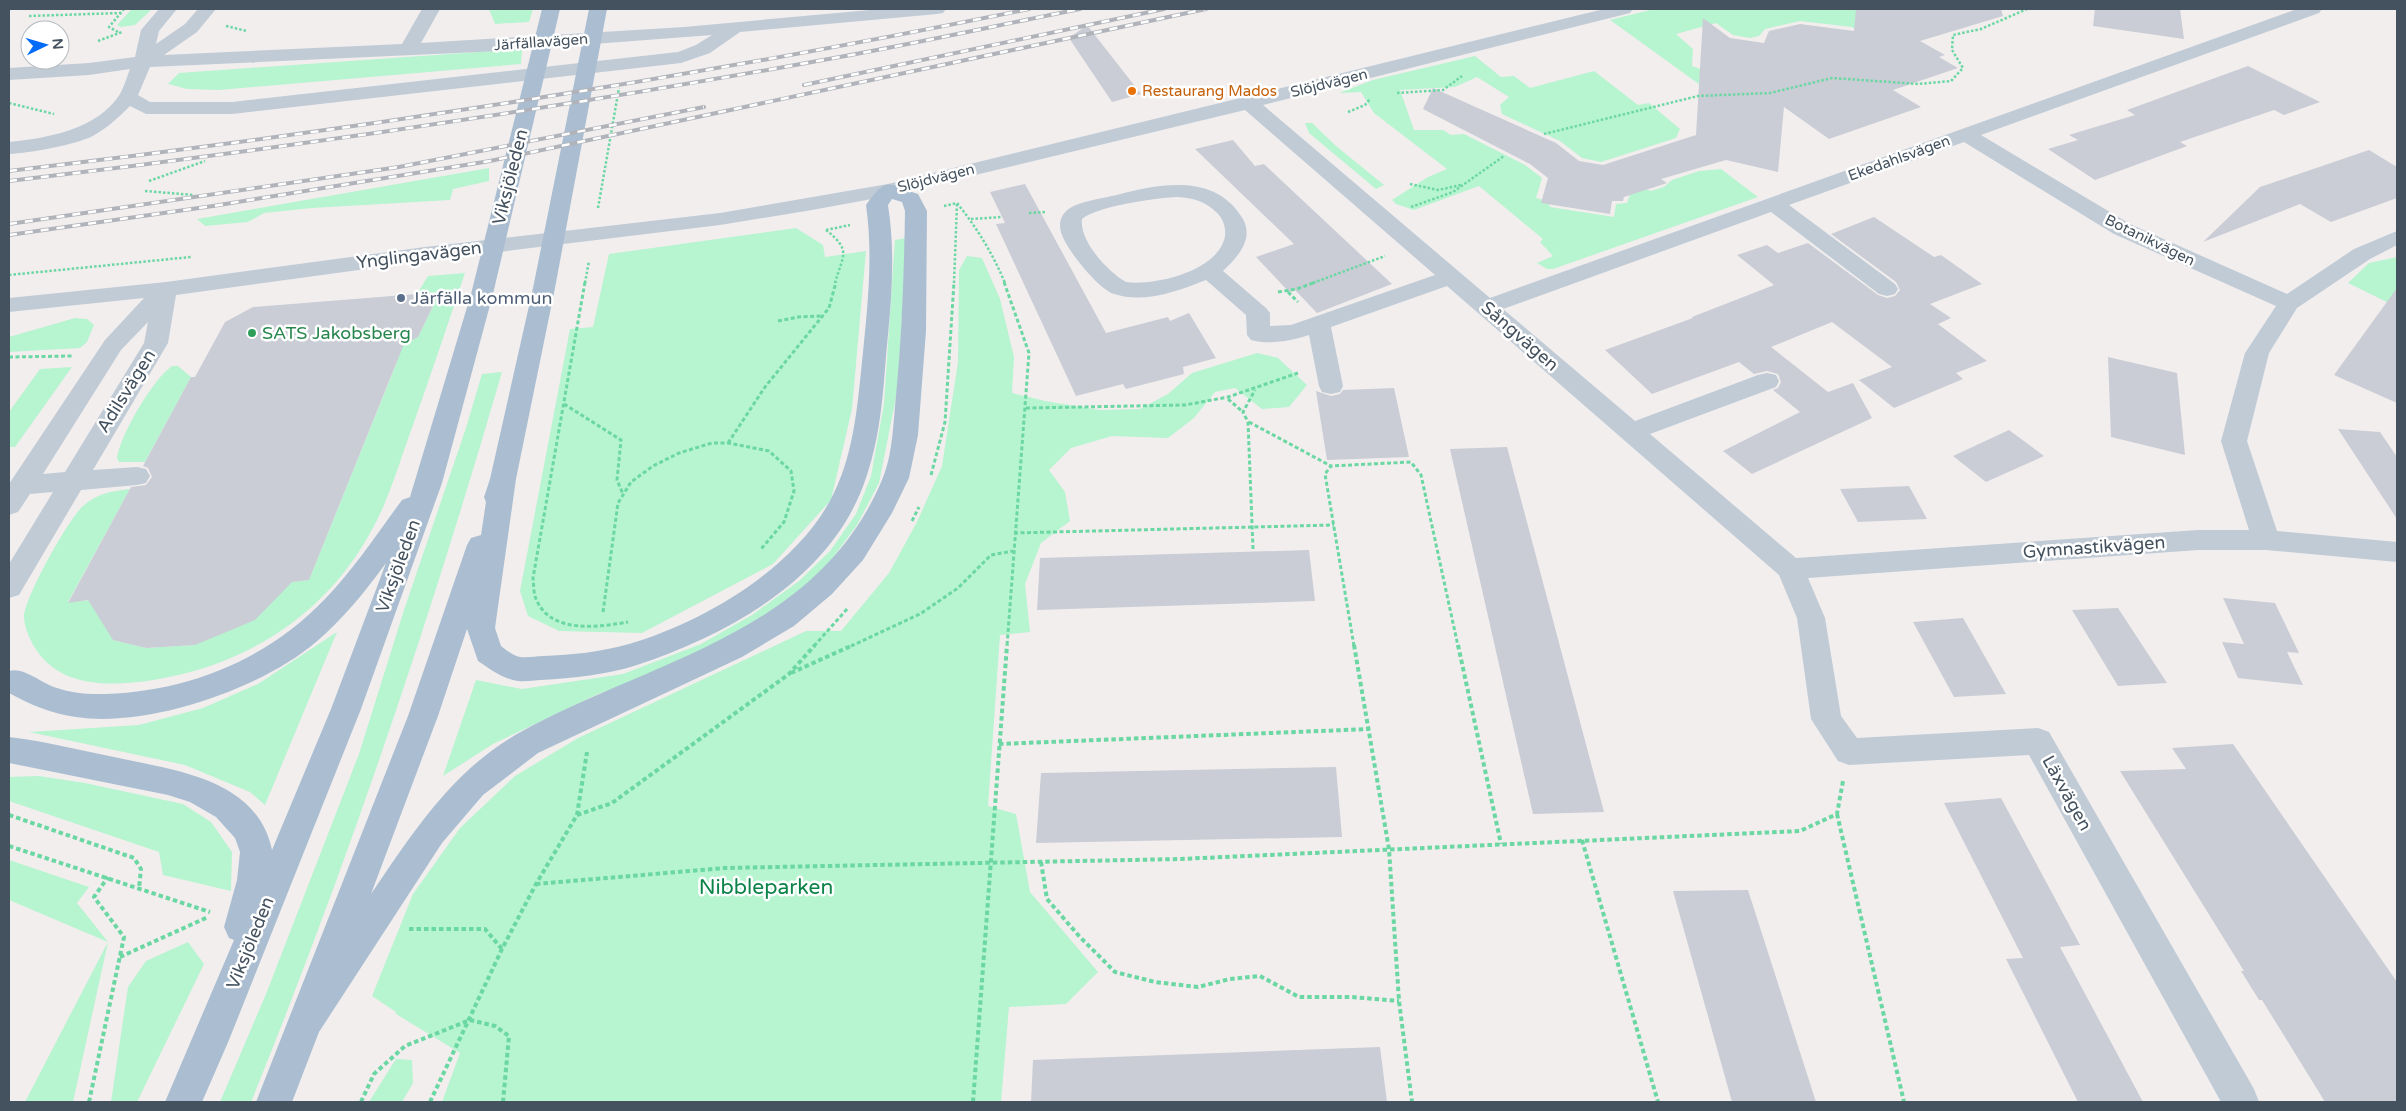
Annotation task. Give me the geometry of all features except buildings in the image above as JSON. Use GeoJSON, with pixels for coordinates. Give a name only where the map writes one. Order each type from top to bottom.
{"type":"FeatureCollection","features":[{"type":"Feature","properties":{"kind":"main road"},"geometry":{"type":"LineString","coordinates":[[306,1020],[431,833],[472,786],[527,744],[732,649],[784,618],[822,586],[853,553],[879,513],[896,478],[905,436],[914,331],[916,210],[911,198],[888,190],[877,205],[880,218],[881,274],[869,406],[858,466],[834,519],[790,568],[757,594],[696,629],[654,648],[616,660],[585,665],[515,668],[488,653],[481,628],[503,478],[544,288],[598,9]]}},
{"type":"Feature","properties":{"kind":"main road","name":"Viksjöleden"},"geometry":{"type":"LineString","coordinates":[[183,1102],[211,1040],[346,709],[429,483],[482,294],[551,10]]}},
{"type":"Feature","properties":{"kind":"main road"},"geometry":{"type":"LineString","coordinates":[[274,1102],[423,716],[503,478]]}},
{"type":"Feature","properties":{"kind":"main road"},"geometry":{"type":"LineString","coordinates":[[11,680],[42,697],[72,704],[104,706],[181,696],[217,685],[250,670],[306,635],[334,607],[429,483]]}},
{"type":"Feature","properties":{"kind":"main road"},"geometry":{"type":"LineString","coordinates":[[9,750],[40,754],[177,783],[213,798],[234,812],[248,830],[256,850],[256,872],[211,1040]]}},
{"type":"Feature","properties":{"kind":"street"},"geometry":{"type":"LineString","coordinates":[[9,148],[33,146],[85,132],[110,115],[128,97],[143,62],[150,30],[168,9]]}},
{"type":"Feature","properties":{"kind":"street"},"geometry":{"type":"LineString","coordinates":[[143,62],[191,28],[207,9]]}},
{"type":"Feature","properties":{"kind":"street"},"geometry":{"type":"LineString","coordinates":[[408,49],[431,9]]}},
{"type":"Feature","properties":{"kind":"street","name":"Järfällavägen"},"geometry":{"type":"LineString","coordinates":[[9,74],[89,69],[143,62],[408,49],[735,27],[937,9]]}},
{"type":"Feature","properties":{"kind":"street","name":"Slöjdvägen"},"geometry":{"type":"LineString","coordinates":[[888,190],[1249,103],[1624,9]]}},
{"type":"Feature","properties":{"kind":"street","name":"Ekedahlsvägen"},"geometry":{"type":"LineString","coordinates":[[1486,307],[2313,9]]}},
{"type":"Feature","properties":{"kind":"street"},"geometry":{"type":"LineString","coordinates":[[128,97],[146,108],[232,108],[681,57],[703,49],[735,27]]}},
{"type":"Feature","properties":{"kind":"street","name":"Järfällavägen"},"geometry":{"type":"LineString","coordinates":[[70,57],[93,56],[143,62]]}},
{"type":"Feature","properties":{"kind":"street","name":"Sångvägen"},"geometry":{"type":"LineString","coordinates":[[1249,103],[1790,569]]}},
{"type":"Feature","properties":{"kind":"street","name":"Botanikvägen"},"geometry":{"type":"LineString","coordinates":[[1966,134],[2122,229],[2289,303]]}},
{"type":"Feature","properties":{"kind":"street","name":"Ynglingavägen"},"geometry":{"type":"LineString","coordinates":[[9,305],[166,289],[415,256],[720,219],[888,190]]}},
{"type":"Feature","properties":{"kind":"street"},"geometry":{"type":"LineString","coordinates":[[1161,192],[1199,193],[1223,206],[1236,226],[1234,243],[1209,271],[1167,287],[1138,291],[1119,289],[1106,278],[1072,232],[1071,218],[1075,213],[1109,203],[1161,192]]}},
{"type":"Feature","properties":{"kind":"street"},"geometry":{"type":"LineString","coordinates":[[1773,203],[1887,290]]}},
{"type":"Feature","properties":{"kind":"street"},"geometry":{"type":"LineString","coordinates":[[2266,540],[2234,441],[2257,353],[2289,303],[2362,254],[2397,237]]}},
{"type":"Feature","properties":{"kind":"street"},"geometry":{"type":"LineString","coordinates":[[1209,271],[1258,312],[1259,335],[1293,332],[1451,277]]}},
{"type":"Feature","properties":{"kind":"street","name":"Adilsvägen"},"geometry":{"type":"LineString","coordinates":[[9,587],[70,481],[156,343],[166,289]]}},
{"type":"Feature","properties":{"kind":"street","name":"Adilsvägen"},"geometry":{"type":"LineString","coordinates":[[15,495],[113,345],[166,289]]}},
{"type":"Feature","properties":{"kind":"street"},"geometry":{"type":"LineString","coordinates":[[1318,323],[1329,374]]}},
{"type":"Feature","properties":{"kind":"street"},"geometry":{"type":"LineString","coordinates":[[1631,432],[1767,381]]}},
{"type":"Feature","properties":{"kind":"street"},"geometry":{"type":"LineString","coordinates":[[15,495],[70,481],[137,476]]}},
{"type":"Feature","properties":{"kind":"street","name":"Gymnastikvägen"},"geometry":{"type":"LineString","coordinates":[[1790,569],[2198,540],[2266,540],[2397,552]]}},
{"type":"Feature","properties":{"kind":"street"},"geometry":{"type":"LineString","coordinates":[[1790,569],[1811,618],[1826,719],[1849,752]]}},
{"type":"Feature","properties":{"kind":"street","name":"Läxvägen"},"geometry":{"type":"LineString","coordinates":[[1849,752],[2038,741],[2241,1102]]}},
{"type":"Feature","properties":{"kind":"path"},"geometry":{"type":"LineString","coordinates":[[119,32],[108,27],[124,9]]}},
{"type":"Feature","properties":{"kind":"path"},"geometry":{"type":"LineString","coordinates":[[1544,134],[1698,96],[1770,93],[1832,78],[1918,84],[1951,81],[1963,68],[1952,50],[1953,36],[1981,29],[2027,9]]}},
{"type":"Feature","properties":{"kind":"path"},"geometry":{"type":"LineString","coordinates":[[29,16],[121,13]]}},
{"type":"Feature","properties":{"kind":"path"},"geometry":{"type":"LineString","coordinates":[[1394,93],[1443,90],[1466,73]]}},
{"type":"Feature","properties":{"kind":"path"},"geometry":{"type":"LineString","coordinates":[[597,215],[619,87]]}},
{"type":"Feature","properties":{"kind":"path"},"geometry":{"type":"LineString","coordinates":[[1348,112],[1365,105],[1374,95]]}},
{"type":"Feature","properties":{"kind":"path"},"geometry":{"type":"LineString","coordinates":[[10,104],[58,115]]}},
{"type":"Feature","properties":{"kind":"path"},"geometry":{"type":"LineString","coordinates":[[1382,218],[1453,192],[1504,156]]}},
{"type":"Feature","properties":{"kind":"path"},"geometry":{"type":"LineString","coordinates":[[150,181],[204,162]]}},
{"type":"Feature","properties":{"kind":"path"},"geometry":{"type":"LineString","coordinates":[[1410,184],[1438,190],[1464,184]]}},
{"type":"Feature","properties":{"kind":"path"},"geometry":{"type":"LineString","coordinates":[[145,191],[193,195]]}},
{"type":"Feature","properties":{"kind":"path"},"geometry":{"type":"LineString","coordinates":[[956,203],[971,219],[994,260],[1012,300],[1029,353],[1026,408],[1014,533],[973,1102]]}},
{"type":"Feature","properties":{"kind":"path"},"geometry":{"type":"LineString","coordinates":[[728,443],[765,387],[829,308],[844,249],[841,242],[826,230],[812,204]]}},
{"type":"Feature","properties":{"kind":"path"},"geometry":{"type":"LineString","coordinates":[[971,219],[1002,218]]}},
{"type":"Feature","properties":{"kind":"path"},"geometry":{"type":"LineString","coordinates":[[1274,292],[1297,289],[1414,245]]}},
{"type":"Feature","properties":{"kind":"path"},"geometry":{"type":"LineString","coordinates":[[590,254],[533,578],[537,602],[552,618],[575,627],[606,627],[634,621]]}},
{"type":"Feature","properties":{"kind":"path"},"geometry":{"type":"LineString","coordinates":[[9,275],[132,262]]}},
{"type":"Feature","properties":{"kind":"path"},"geometry":{"type":"LineString","coordinates":[[778,321],[798,316],[823,316]]}},
{"type":"Feature","properties":{"kind":"path"},"geometry":{"type":"LineString","coordinates":[[9,357],[79,357]]}},
{"type":"Feature","properties":{"kind":"path"},"geometry":{"type":"LineString","coordinates":[[1026,408],[1185,405],[1228,398],[1255,389],[1329,374]]}},
{"type":"Feature","properties":{"kind":"path"},"geometry":{"type":"LineString","coordinates":[[1242,412],[1255,389]]}},
{"type":"Feature","properties":{"kind":"path"},"geometry":{"type":"LineString","coordinates":[[1228,398],[1242,412],[1248,422],[1253,549]]}},
{"type":"Feature","properties":{"kind":"path"},"geometry":{"type":"LineString","coordinates":[[564,404],[621,440],[617,480],[623,495]]}},
{"type":"Feature","properties":{"kind":"path"},"geometry":{"type":"LineString","coordinates":[[1248,422],[1331,466],[1411,462],[1421,475],[1501,844]]}},
{"type":"Feature","properties":{"kind":"path"},"geometry":{"type":"LineString","coordinates":[[603,612],[618,503],[631,482],[654,466],[679,453],[712,443],[728,443],[769,451],[791,471],[794,491],[784,522],[753,556]]}},
{"type":"Feature","properties":{"kind":"path"},"geometry":{"type":"LineString","coordinates":[[1331,466],[1325,474],[1389,849],[1399,1001],[1412,1102]]}},
{"type":"Feature","properties":{"kind":"path"},"geometry":{"type":"LineString","coordinates":[[1014,533],[1334,524]]}},
{"type":"Feature","properties":{"kind":"path"},"geometry":{"type":"LineString","coordinates":[[789,674],[920,614],[958,588],[991,555],[1013,551]]}},
{"type":"Feature","properties":{"kind":"path"},"geometry":{"type":"LineString","coordinates":[[999,744],[1369,729]]}},
{"type":"Feature","properties":{"kind":"path"},"geometry":{"type":"LineString","coordinates":[[430,1102],[502,950],[536,884],[577,815],[588,750]]}},
{"type":"Feature","properties":{"kind":"path"},"geometry":{"type":"LineString","coordinates":[[1849,752],[1837,814],[1904,1102]]}},
{"type":"Feature","properties":{"kind":"path"},"geometry":{"type":"LineString","coordinates":[[536,884],[725,868],[1180,859],[1800,831],[1837,814]]}},
{"type":"Feature","properties":{"kind":"path"},"geometry":{"type":"LineString","coordinates":[[9,815],[134,858],[141,869],[139,888]]}},
{"type":"Feature","properties":{"kind":"path"},"geometry":{"type":"LineString","coordinates":[[1582,840],[1658,1102]]}},
{"type":"Feature","properties":{"kind":"path"},"geometry":{"type":"LineString","coordinates":[[9,846],[108,877],[215,914],[119,958]]}},
{"type":"Feature","properties":{"kind":"path"},"geometry":{"type":"LineString","coordinates":[[1041,862],[1047,899],[1079,936],[1115,972],[1154,982],[1198,987],[1230,979],[1260,976],[1299,997],[1351,997],[1399,1001]]}},
{"type":"Feature","properties":{"kind":"path"},"geometry":{"type":"LineString","coordinates":[[89,1102],[124,937],[94,897],[108,877]]}},
{"type":"Feature","properties":{"kind":"path"},"geometry":{"type":"LineString","coordinates":[[402,929],[485,929],[502,950]]}},
{"type":"Feature","properties":{"kind":"path"},"geometry":{"type":"LineString","coordinates":[[361,1102],[374,1074],[405,1046],[470,1020],[495,1026],[510,1036],[503,1102]]}},
{"type":"Feature","properties":{"kind":"green space"},"geometry":{"type":"Polygon","coordinates":[[[132,9],[152,9],[135,25],[121,27],[117,25],[132,9]]]}},
{"type":"Feature","properties":{"kind":"green space"},"geometry":{"type":"Polygon","coordinates":[[[489,9],[533,9],[529,22],[495,24],[489,9]]]}},
{"type":"Feature","properties":{"kind":"green space"},"geometry":{"type":"Polygon","coordinates":[[[1654,9],[1867,9],[1865,21],[1859,32],[1852,27],[1800,21],[1765,29],[1759,36],[1750,38],[1733,35],[1716,23],[1676,34],[1693,49],[1692,66],[1703,70],[1710,92],[1610,20],[1654,9]]]}},
{"type":"Feature","properties":{"kind":"green space"},"geometry":{"type":"Polygon","coordinates":[[[522,49],[521,64],[219,90],[187,89],[168,84],[179,73],[522,49]]]}},
{"type":"Feature","properties":{"kind":"green space"},"geometry":{"type":"Polygon","coordinates":[[[1475,56],[1501,77],[1514,76],[1530,88],[1594,71],[1638,105],[1649,103],[1680,129],[1676,138],[1601,162],[1582,158],[1560,141],[1502,114],[1500,105],[1509,97],[1477,77],[1455,87],[1400,90],[1414,130],[1443,130],[1451,135],[1464,134],[1525,165],[1542,178],[1536,198],[1548,201],[1550,207],[1614,217],[1616,204],[1627,203],[1631,192],[1643,188],[1651,191],[1664,187],[1672,180],[1699,171],[1721,169],[1758,197],[1553,269],[1547,269],[1537,263],[1553,256],[1540,242],[1543,239],[1479,186],[1414,210],[1396,204],[1392,200],[1428,177],[1447,169],[1374,113],[1361,92],[1339,93],[1373,80],[1475,56]]]}},
{"type":"Feature","properties":{"kind":"green space"},"geometry":{"type":"Polygon","coordinates":[[[1305,123],[1312,123],[1336,146],[1384,185],[1376,189],[1309,133],[1305,123]]]}},
{"type":"Feature","properties":{"kind":"green space"},"geometry":{"type":"Polygon","coordinates":[[[489,168],[489,181],[453,189],[450,200],[312,208],[264,213],[248,222],[205,226],[197,219],[489,168]]]}},
{"type":"Feature","properties":{"kind":"green space"},"geometry":{"type":"Polygon","coordinates":[[[796,228],[823,245],[825,257],[866,251],[852,409],[831,500],[773,564],[642,633],[559,631],[528,616],[520,591],[570,329],[593,327],[609,254],[796,228]]]}},
{"type":"Feature","properties":{"kind":"green space"},"geometry":{"type":"Polygon","coordinates":[[[906,238],[898,387],[879,483],[857,525],[823,571],[776,610],[730,637],[655,673],[598,694],[493,744],[443,776],[476,680],[522,689],[623,674],[701,644],[752,615],[799,581],[830,551],[856,514],[871,476],[884,404],[895,240],[906,238]]]}},
{"type":"Feature","properties":{"kind":"green space","name":"Nibbleparken"},"geometry":{"type":"Polygon","coordinates":[[[967,256],[982,258],[1000,299],[1014,357],[1012,393],[1045,401],[1100,410],[1140,409],[1168,394],[1192,373],[1257,353],[1278,358],[1307,385],[1289,407],[1262,409],[1235,388],[1215,392],[1194,418],[1168,438],[1112,436],[1071,448],[1049,470],[1065,492],[1070,521],[1041,543],[1025,584],[1030,632],[1000,635],[988,806],[1016,814],[1030,892],[1098,972],[1066,1004],[1009,1007],[1001,1102],[442,1102],[460,1053],[396,1014],[396,1012],[372,996],[413,894],[460,828],[515,776],[578,738],[806,631],[841,631],[889,573],[917,522],[942,466],[958,362],[959,270],[967,256]]]}},
{"type":"Feature","properties":{"kind":"green space"},"geometry":{"type":"Polygon","coordinates":[[[2397,257],[2397,307],[2348,283],[2369,263],[2397,257]]]}},
{"type":"Feature","properties":{"kind":"green space"},"geometry":{"type":"Polygon","coordinates":[[[465,273],[384,505],[366,541],[344,573],[318,601],[290,625],[258,645],[223,661],[186,673],[132,683],[102,683],[73,678],[59,672],[47,663],[37,651],[29,636],[24,618],[26,608],[48,559],[77,512],[84,505],[106,493],[130,489],[68,602],[105,599],[113,640],[146,648],[195,645],[292,582],[309,580],[397,362],[390,350],[418,337],[433,306],[417,294],[428,276],[465,273]]]}},
{"type":"Feature","properties":{"kind":"green space"},"geometry":{"type":"Polygon","coordinates":[[[75,318],[87,319],[94,325],[87,342],[80,348],[9,352],[9,337],[75,318]]]}},
{"type":"Feature","properties":{"kind":"green space"},"geometry":{"type":"Polygon","coordinates":[[[172,366],[178,366],[191,377],[145,462],[119,462],[117,458],[119,448],[138,408],[164,373],[172,366]]]}},
{"type":"Feature","properties":{"kind":"green space"},"geometry":{"type":"Polygon","coordinates":[[[72,367],[15,447],[9,447],[9,412],[40,369],[72,367]]]}},
{"type":"Feature","properties":{"kind":"green space"},"geometry":{"type":"Polygon","coordinates":[[[502,372],[417,649],[354,831],[287,1012],[251,1102],[220,1102],[266,994],[359,754],[404,610],[466,428],[482,374],[502,372]]]}},
{"type":"Feature","properties":{"kind":"green space"},"geometry":{"type":"Polygon","coordinates":[[[337,632],[265,805],[250,792],[185,765],[29,732],[139,725],[203,708],[258,684],[337,632]]]}},
{"type":"Feature","properties":{"kind":"green space"},"geometry":{"type":"Polygon","coordinates":[[[39,776],[85,783],[183,804],[211,822],[232,852],[231,891],[163,875],[159,852],[9,801],[9,777],[39,776]]]}},
{"type":"Feature","properties":{"kind":"green space"},"geometry":{"type":"Polygon","coordinates":[[[9,860],[89,887],[77,903],[108,942],[9,900],[9,860]]]}},
{"type":"Feature","properties":{"kind":"green space"},"geometry":{"type":"Polygon","coordinates":[[[108,942],[73,1102],[25,1102],[108,942]]]}},
{"type":"Feature","properties":{"kind":"green space"},"geometry":{"type":"Polygon","coordinates":[[[188,942],[204,964],[137,1102],[111,1102],[128,987],[146,961],[188,942]]]}},
{"type":"Feature","properties":{"kind":"green space"},"geometry":{"type":"Polygon","coordinates":[[[396,1059],[412,1060],[413,1083],[402,1102],[369,1102],[396,1059]]]}},
{"type":"Feature","properties":{"kind":"railway"},"geometry":{"type":"LineString","coordinates":[[9,171],[266,139],[521,101],[775,58],[1029,9]]}},
{"type":"Feature","properties":{"kind":"railway"},"geometry":{"type":"LineString","coordinates":[[9,181],[315,142],[620,95],[855,54],[1080,9]]}},
{"type":"Feature","properties":{"kind":"railway"},"geometry":{"type":"LineString","coordinates":[[804,85],[1164,9]]}},
{"type":"Feature","properties":{"kind":"railway"},"geometry":{"type":"LineString","coordinates":[[9,235],[213,206],[490,161],[1206,9]]}},
{"type":"Feature","properties":{"kind":"railway"},"geometry":{"type":"LineString","coordinates":[[9,224],[399,167],[704,107]]}},
{"type":"Feature","properties":{"kind":"place","name":"Restaurang Mados"},"geometry":{"type":"Point","coordinates":[1132,91]}},
{"type":"Feature","properties":{"kind":"place","name":"Järfälla kommun"},"geometry":{"type":"Point","coordinates":[401,298]}},
{"type":"Feature","properties":{"kind":"place","name":"SATS Jakobsberg"},"geometry":{"type":"Point","coordinates":[252,333]}}]}
